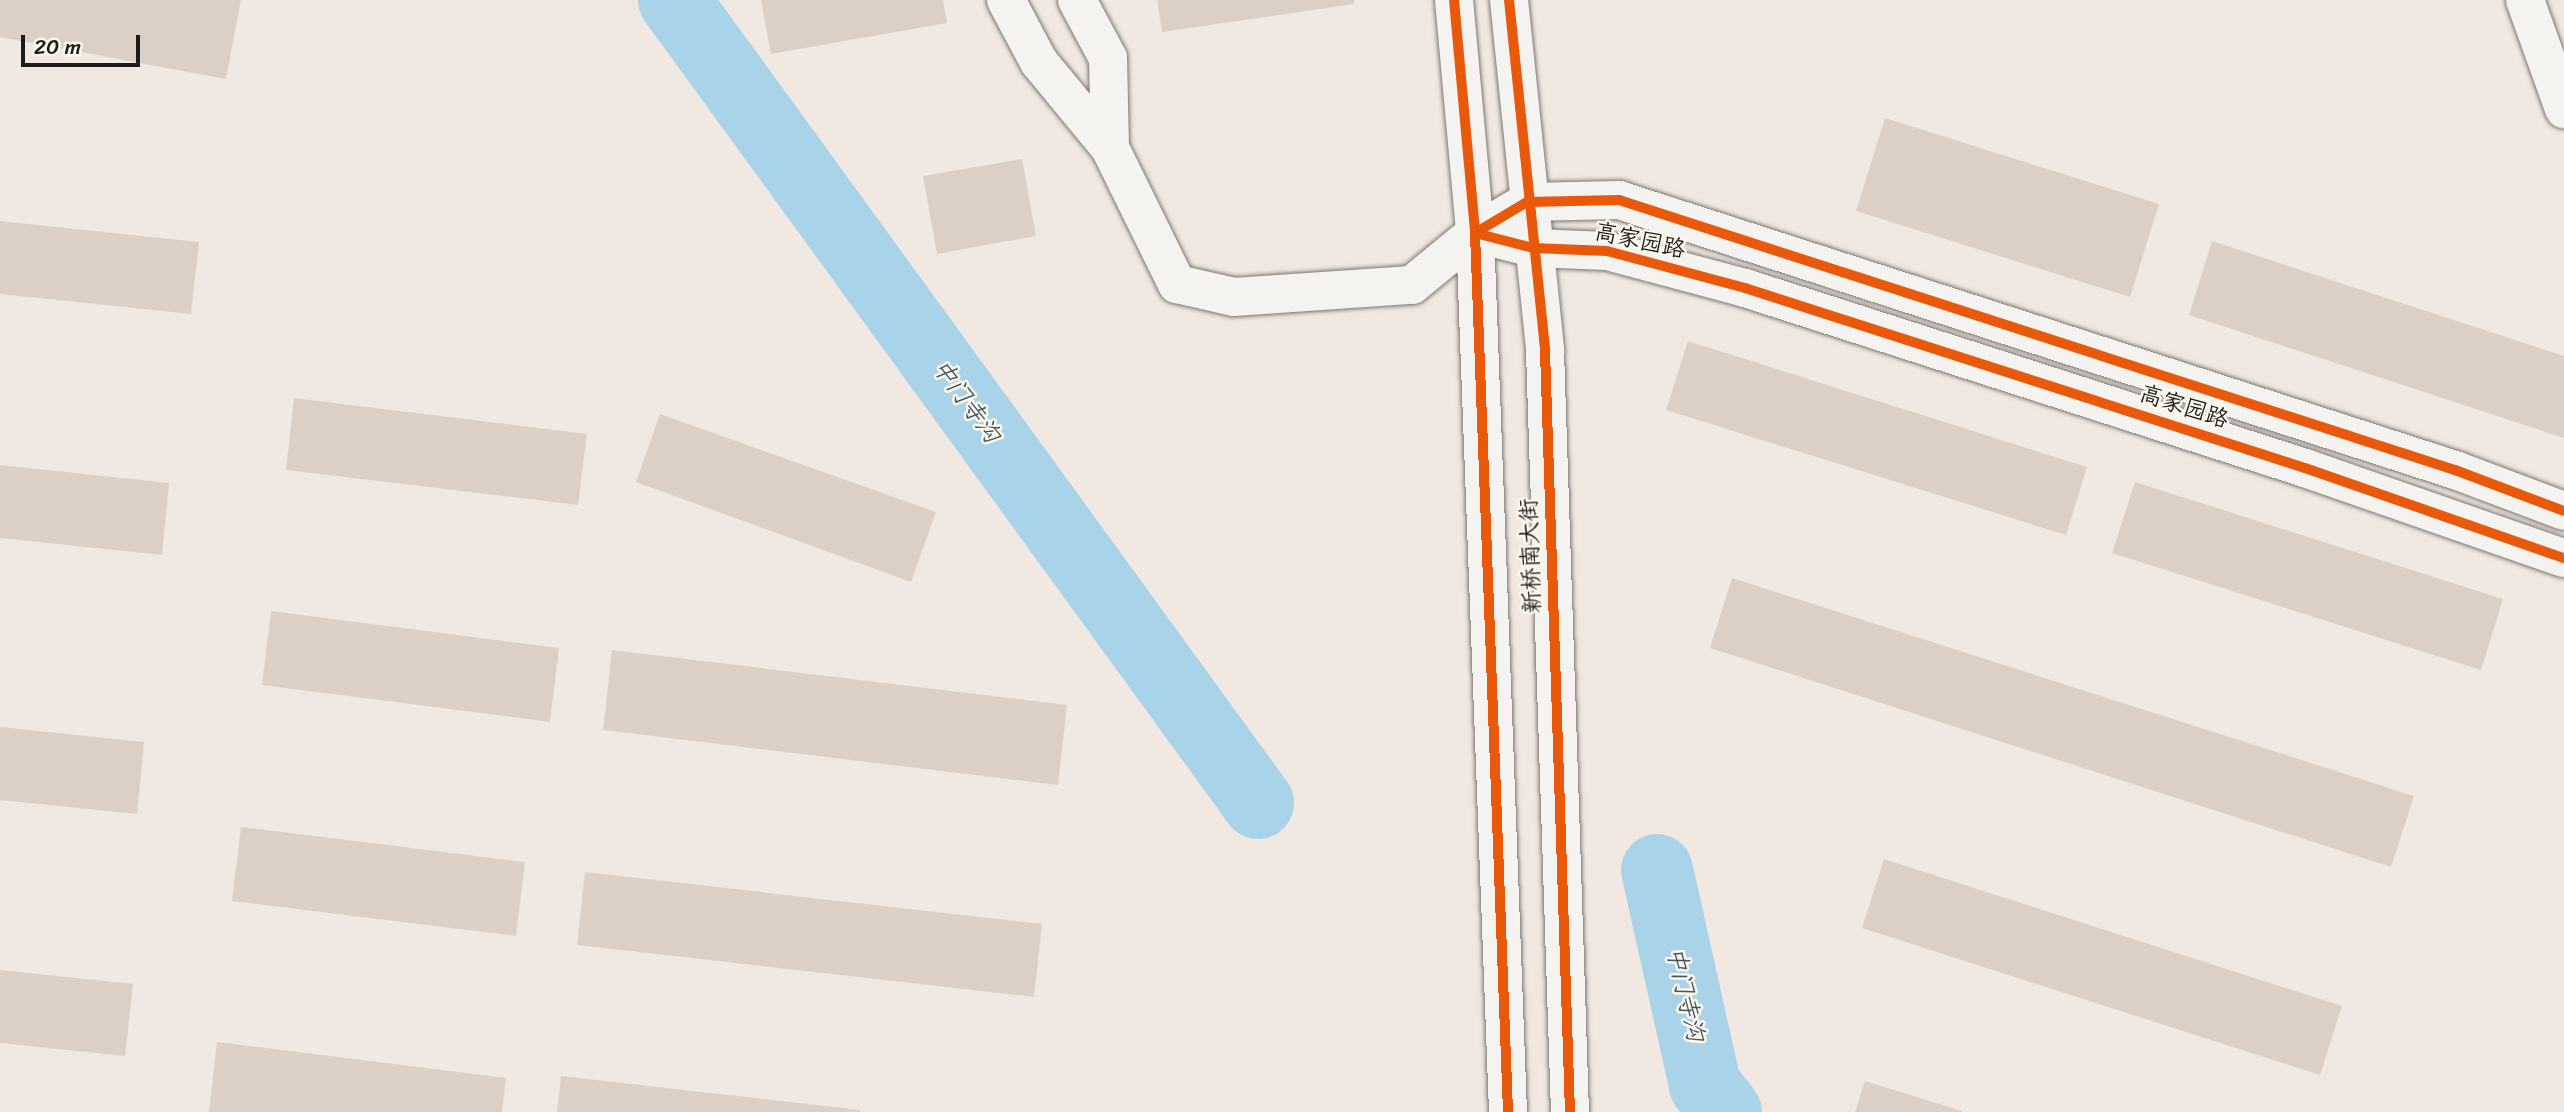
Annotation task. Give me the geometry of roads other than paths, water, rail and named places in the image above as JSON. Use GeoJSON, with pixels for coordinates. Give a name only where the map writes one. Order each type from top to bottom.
{"type":"FeatureCollection","features":[{"type":"Feature","properties":{"kind":"main road"},"geometry":{"type":"LineString","coordinates":[[1006,0],[1040,62],[1110,148],[1177,284],[1223,295],[1412,285],[1475,233]]}},
{"type":"Feature","properties":{"kind":"main road"},"geometry":{"type":"LineString","coordinates":[[1077,0],[1108,58],[1110,148]]}},
{"type":"Feature","properties":{"kind":"main road","name":"新桥南大街"},"geometry":{"type":"LineString","coordinates":[[1454,0],[1475,233],[1508,1112]]}},
{"type":"Feature","properties":{"kind":"main road","name":"新桥南大街"},"geometry":{"type":"LineString","coordinates":[[1509,0],[1527,202],[1545,351],[1570,1112]]}},
{"type":"Feature","properties":{"kind":"main road"},"geometry":{"type":"LineString","coordinates":[[2525,0],[2564,109]]}},
{"type":"Feature","properties":{"kind":"main road","name":"高家园路"},"geometry":{"type":"LineString","coordinates":[[1475,233],[1527,202],[1619,200],[2455,470],[2564,511]]}},
{"type":"Feature","properties":{"kind":"main road","name":"高家园路"},"geometry":{"type":"LineString","coordinates":[[1475,233],[1533,248],[1606,251],[1745,288],[2305,468],[2564,558]]}},
{"type":"Feature","properties":{"kind":"waterway","name":"中门寺沟"},"geometry":{"type":"LineString","coordinates":[[674,0],[1258,803]]}},
{"type":"Feature","properties":{"kind":"waterway","name":"中门寺沟"},"geometry":{"type":"LineString","coordinates":[[1657,870],[1705,1085],[1726,1112]]}}]}
